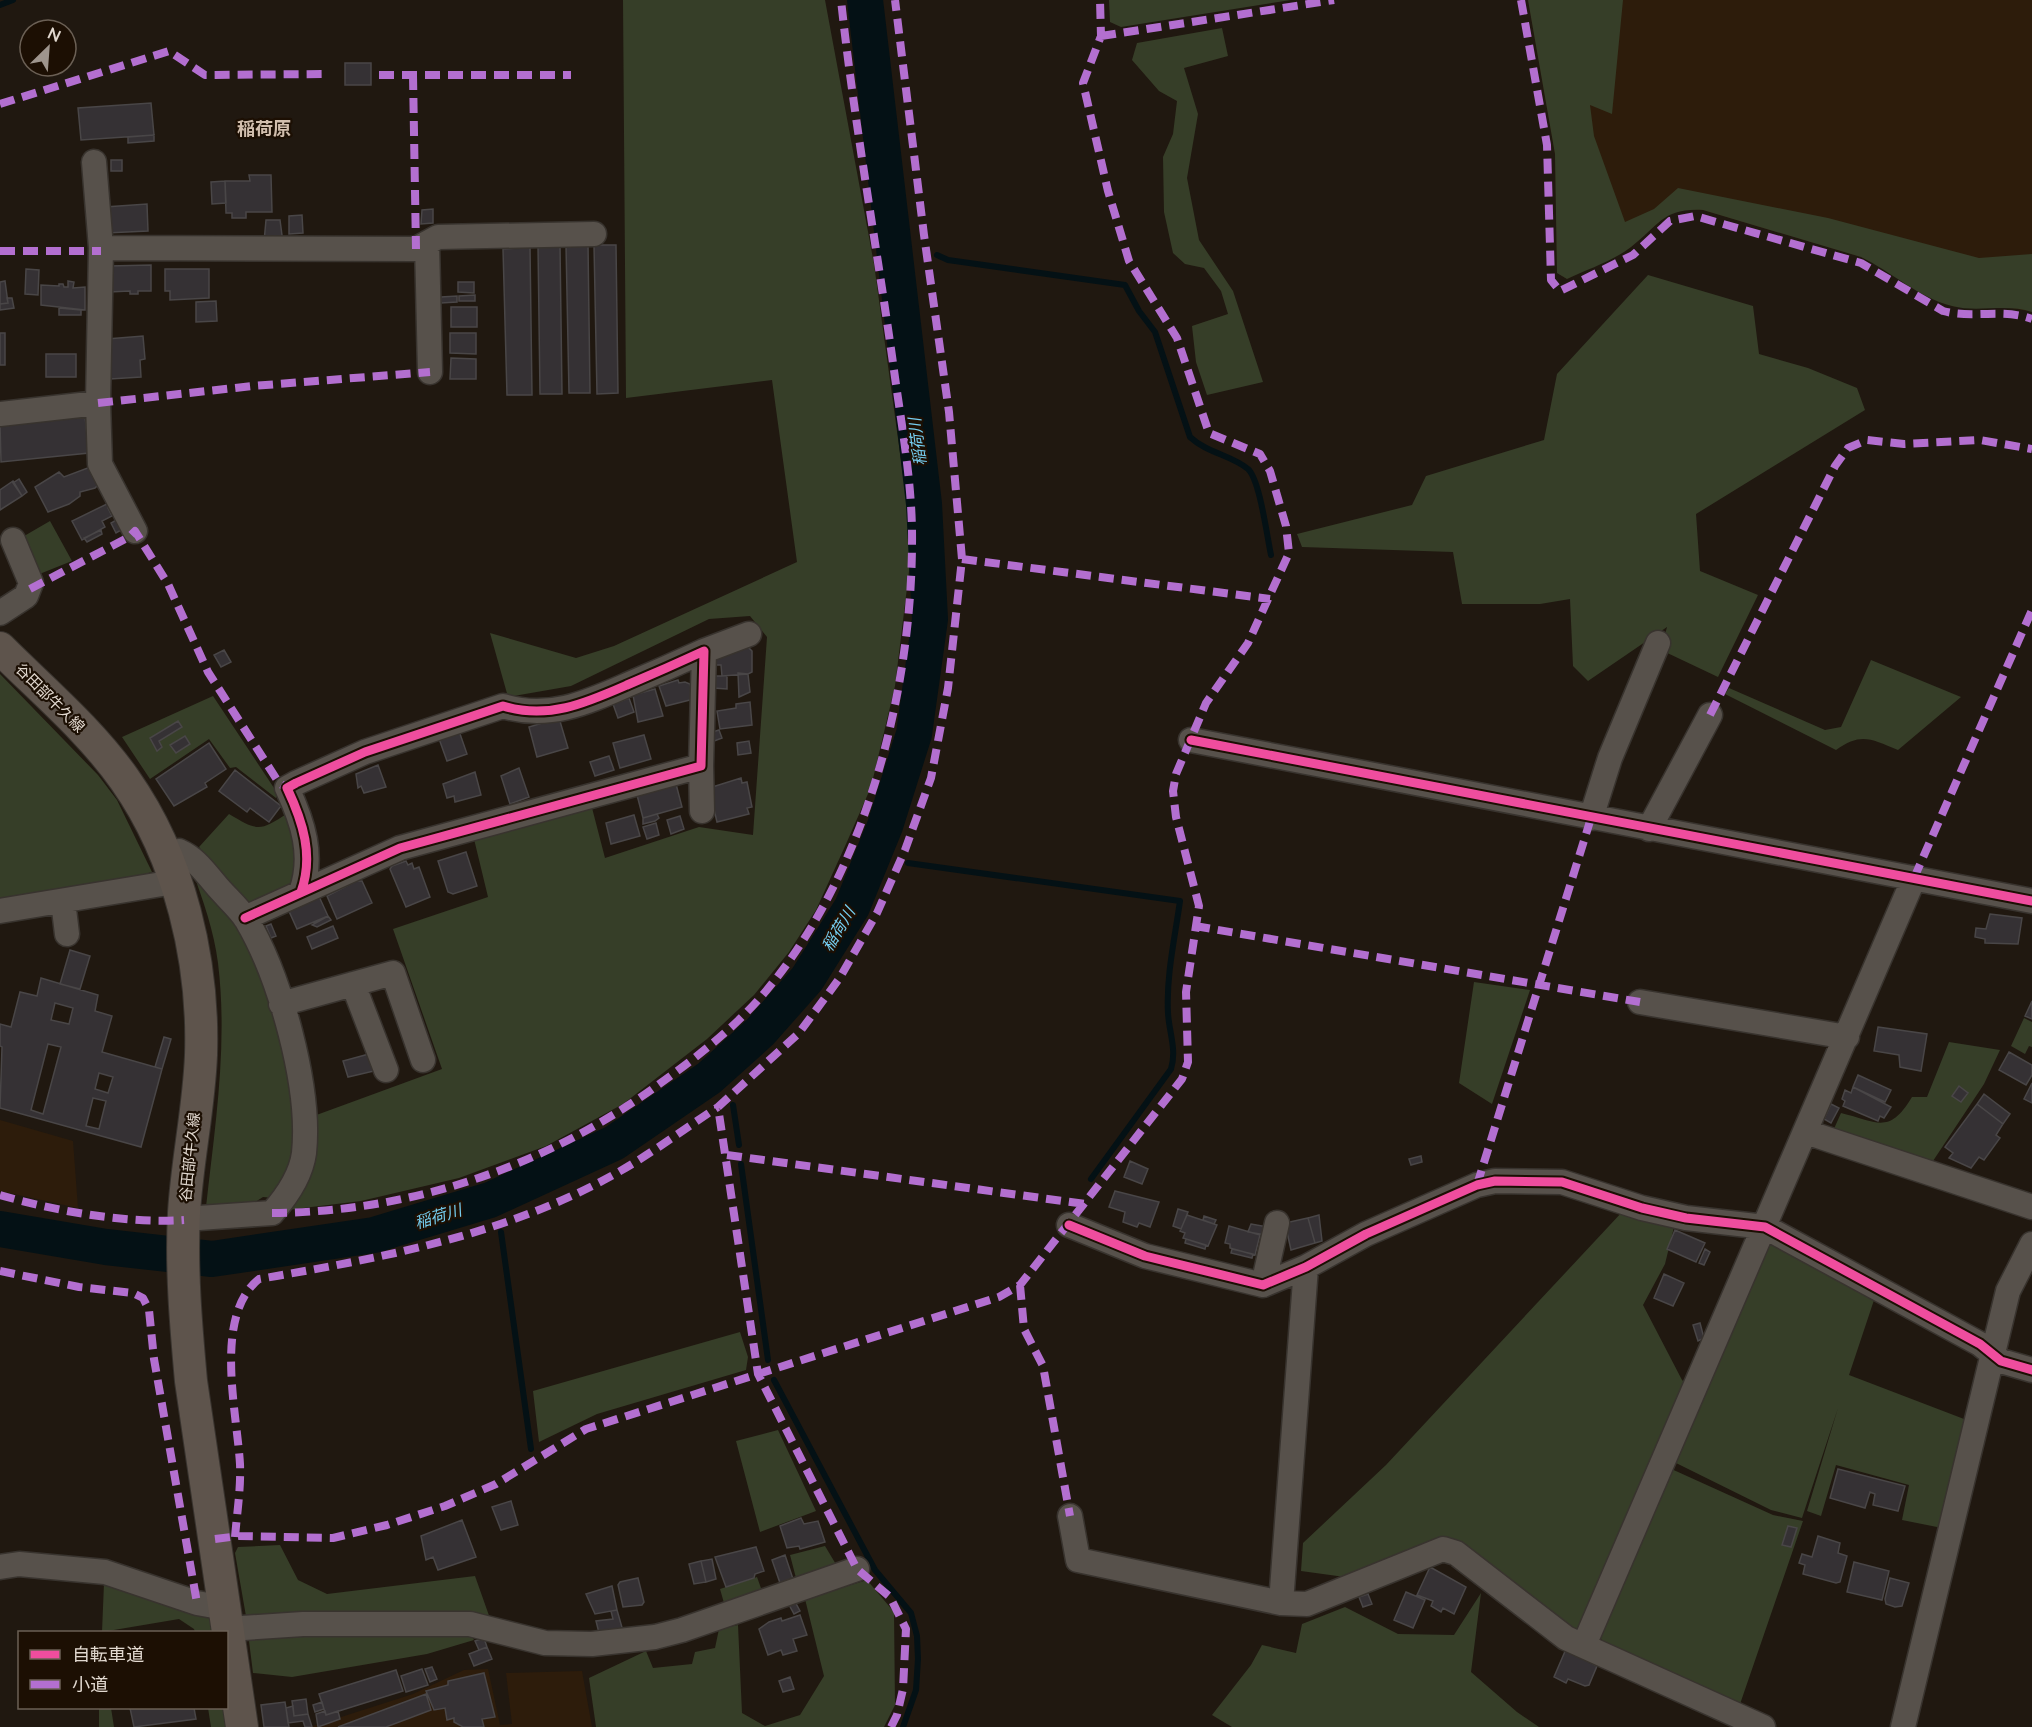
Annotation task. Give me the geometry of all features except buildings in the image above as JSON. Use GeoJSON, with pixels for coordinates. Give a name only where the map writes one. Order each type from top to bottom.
{"type":"FeatureCollection","features":[{"type":"Feature","properties":{"kind":"main road","name":"谷田部牛久線"},"geometry":{"type":"LineString","coordinates":[[0,648],[101,750],[125,780],[169,869],[190,931],[199,986],[201,1044],[184,1221],[184,1286],[191,1381],[228,1631]]}},
{"type":"Feature","properties":{"kind":"main road","name":"谷田部牛久線"},"geometry":{"type":"LineString","coordinates":[[228,1632],[242,1727]]}},
{"type":"Feature","properties":{"kind":"street"},"geometry":{"type":"LineString","coordinates":[[94,162],[101,248],[98,403],[100,464],[135,531]]}},
{"type":"Feature","properties":{"kind":"street"},"geometry":{"type":"LineString","coordinates":[[101,248],[416,249],[438,237],[594,234]]}},
{"type":"Feature","properties":{"kind":"street"},"geometry":{"type":"LineString","coordinates":[[428,243],[430,372]]}},
{"type":"Feature","properties":{"kind":"street"},"geometry":{"type":"LineString","coordinates":[[0,414],[98,403]]}},
{"type":"Feature","properties":{"kind":"street"},"geometry":{"type":"LineString","coordinates":[[0,614],[26,596],[31,583],[13,540]]}},
{"type":"Feature","properties":{"kind":"street"},"geometry":{"type":"LineString","coordinates":[[301,892],[309,861],[302,826],[287,788],[365,752],[503,706],[519,711],[559,711],[589,703],[704,651],[749,634]]}},
{"type":"Feature","properties":{"kind":"street"},"geometry":{"type":"LineString","coordinates":[[1591,818],[1610,758],[1658,642]]}},
{"type":"Feature","properties":{"kind":"street"},"geometry":{"type":"LineString","coordinates":[[702,811],[704,651]]}},
{"type":"Feature","properties":{"kind":"street"},"geometry":{"type":"LineString","coordinates":[[1649,829],[1710,715]]}},
{"type":"Feature","properties":{"kind":"street"},"geometry":{"type":"LineString","coordinates":[[1191,740],[2032,901]]}},
{"type":"Feature","properties":{"kind":"street"},"geometry":{"type":"LineString","coordinates":[[245,918],[400,848],[701,766]]}},
{"type":"Feature","properties":{"kind":"street"},"geometry":{"type":"LineString","coordinates":[[0,911],[63,901],[169,869],[179,851],[192,857],[245,918],[263,954],[295,1048],[303,1093],[304,1154],[299,1172],[286,1197],[272,1213],[184,1221]]}},
{"type":"Feature","properties":{"kind":"street"},"geometry":{"type":"LineString","coordinates":[[1584,1645],[1848,1037],[1914,879]]}},
{"type":"Feature","properties":{"kind":"street"},"geometry":{"type":"LineString","coordinates":[[63,901],[68,934]]}},
{"type":"Feature","properties":{"kind":"street"},"geometry":{"type":"LineString","coordinates":[[281,1004],[393,973],[423,1060]]}},
{"type":"Feature","properties":{"kind":"street"},"geometry":{"type":"LineString","coordinates":[[353,984],[386,1070]]}},
{"type":"Feature","properties":{"kind":"street"},"geometry":{"type":"LineString","coordinates":[[1640,1002],[1848,1037]]}},
{"type":"Feature","properties":{"kind":"street"},"geometry":{"type":"LineString","coordinates":[[1806,1132],[2032,1207]]}},
{"type":"Feature","properties":{"kind":"street"},"geometry":{"type":"LineString","coordinates":[[1069,1225],[1145,1256],[1263,1285],[1306,1267],[1366,1234],[1477,1185],[1495,1181],[1562,1182],[1642,1208],[1686,1218],[1765,1227],[1980,1344],[2001,1361],[2032,1370]]}},
{"type":"Feature","properties":{"kind":"street"},"geometry":{"type":"LineString","coordinates":[[1263,1285],[1277,1223]]}},
{"type":"Feature","properties":{"kind":"street"},"geometry":{"type":"LineString","coordinates":[[1904,1727],[2008,1291],[2032,1244]]}},
{"type":"Feature","properties":{"kind":"street"},"geometry":{"type":"LineString","coordinates":[[1281,1603],[1306,1267]]}},
{"type":"Feature","properties":{"kind":"street"},"geometry":{"type":"LineString","coordinates":[[1070,1516],[1078,1560],[1281,1603],[1307,1605],[1443,1549],[1456,1553],[1566,1638],[1763,1727]]}},
{"type":"Feature","properties":{"kind":"street"},"geometry":{"type":"LineString","coordinates":[[0,1567],[19,1564],[105,1572],[197,1603],[226,1618],[303,1624],[470,1624],[544,1643],[592,1644],[655,1637],[682,1630],[857,1569]]}},
{"type":"Feature","properties":{"kind":"shaded area"},"geometry":{"type":"Polygon","coordinates":[[[1528,0],[2032,0],[2032,312],[2002,306],[1955,307],[1935,300],[1886,269],[1861,257],[1703,210],[1683,209],[1668,214],[1630,248],[1567,279],[1557,273],[1555,154],[1528,0]]]}},
{"type":"Feature","properties":{"kind":"shaded area"},"geometry":{"type":"Polygon","coordinates":[[[0,1120],[73,1141],[78,1208],[0,1191],[0,1120]]]}},
{"type":"Feature","properties":{"kind":"shaded area"},"geometry":{"type":"Polygon","coordinates":[[[488,1669],[500,1725],[512,1724],[506,1673],[582,1671],[592,1727],[310,1727],[413,1694],[464,1670],[488,1669]]]}},
{"type":"Feature","properties":{"kind":"green space"},"geometry":{"type":"Polygon","coordinates":[[[623,0],[825,0],[874,264],[907,504],[910,563],[895,686],[871,787],[816,910],[789,952],[754,995],[707,1039],[623,1104],[546,1146],[459,1178],[361,1201],[287,1210],[311,1117],[442,1069],[393,929],[488,897],[474,839],[591,804],[605,858],[699,827],[753,835],[767,637],[750,616],[709,619],[571,686],[508,697],[490,633],[576,658],[614,646],[797,562],[772,380],[626,398],[623,0]]]}},
{"type":"Feature","properties":{"kind":"green space"},"geometry":{"type":"Polygon","coordinates":[[[1109,0],[1291,0],[1121,27],[1110,22],[1109,0]]]}},
{"type":"Feature","properties":{"kind":"green space"},"geometry":{"type":"Polygon","coordinates":[[[1528,0],[1623,0],[1612,114],[1590,105],[1594,136],[1625,222],[1654,209],[1678,188],[1828,218],[1979,258],[2032,254],[2032,312],[2012,308],[1972,309],[1952,306],[1928,297],[1861,257],[1703,210],[1689,210],[1670,215],[1624,252],[1567,279],[1557,273],[1555,154],[1528,0]]]}},
{"type":"Feature","properties":{"kind":"green space"},"geometry":{"type":"Polygon","coordinates":[[[1222,28],[1228,56],[1184,68],[1198,114],[1187,178],[1199,240],[1233,291],[1263,382],[1207,395],[1196,362],[1192,326],[1228,314],[1221,291],[1204,268],[1185,264],[1173,253],[1164,212],[1163,157],[1173,134],[1177,101],[1159,91],[1132,60],[1137,43],[1222,28]]]}},
{"type":"Feature","properties":{"kind":"green space"},"geometry":{"type":"Polygon","coordinates":[[[1648,275],[1753,306],[1759,354],[1808,368],[1857,388],[1865,410],[1696,514],[1700,571],[1758,595],[1718,677],[1661,650],[1667,627],[1588,681],[1573,666],[1570,599],[1540,604],[1462,604],[1453,552],[1302,547],[1297,534],[1412,505],[1426,476],[1544,440],[1557,374],[1648,275]]]}},
{"type":"Feature","properties":{"kind":"green space"},"geometry":{"type":"Polygon","coordinates":[[[50,521],[72,561],[37,575],[19,539],[50,521]]]}},
{"type":"Feature","properties":{"kind":"green space"},"geometry":{"type":"Polygon","coordinates":[[[1871,660],[1961,697],[1898,750],[1873,740],[1859,739],[1836,750],[1725,694],[1729,688],[1825,730],[1841,727],[1871,660]]]}},
{"type":"Feature","properties":{"kind":"green space"},"geometry":{"type":"Polygon","coordinates":[[[0,674],[98,775],[117,800],[152,872],[96,887],[0,900],[0,674]]]}},
{"type":"Feature","properties":{"kind":"green space"},"geometry":{"type":"Polygon","coordinates":[[[213,696],[278,794],[276,798],[236,767],[230,768],[209,739],[150,779],[122,737],[213,696]]]}},
{"type":"Feature","properties":{"kind":"green space"},"geometry":{"type":"Polygon","coordinates":[[[288,813],[297,835],[293,886],[248,909],[199,847],[229,814],[246,824],[258,827],[271,824],[288,813]]]}},
{"type":"Feature","properties":{"kind":"green space"},"geometry":{"type":"Polygon","coordinates":[[[192,870],[210,887],[257,953],[287,1055],[298,1140],[292,1172],[275,1198],[263,1197],[249,1206],[206,1207],[219,1085],[221,994],[214,939],[192,870]]]}},
{"type":"Feature","properties":{"kind":"green space"},"geometry":{"type":"Polygon","coordinates":[[[1474,982],[1530,990],[1492,1104],[1459,1083],[1474,982]]]}},
{"type":"Feature","properties":{"kind":"green space"},"geometry":{"type":"Polygon","coordinates":[[[2024,1018],[2032,1022],[2032,1047],[2029,1046],[2025,1054],[2011,1046],[2024,1018]]]}},
{"type":"Feature","properties":{"kind":"green space"},"geometry":{"type":"Polygon","coordinates":[[[1949,1042],[2000,1050],[1984,1084],[1933,1161],[1833,1131],[1841,1113],[1882,1123],[1896,1117],[1912,1097],[1927,1097],[1949,1042]]]}},
{"type":"Feature","properties":{"kind":"green space"},"geometry":{"type":"Polygon","coordinates":[[[1623,1211],[1674,1227],[1665,1264],[1643,1305],[1682,1380],[1689,1386],[1580,1629],[1569,1632],[1462,1549],[1352,1578],[1301,1571],[1303,1543],[1386,1465],[1623,1211]]]}},
{"type":"Feature","properties":{"kind":"green space"},"geometry":{"type":"Polygon","coordinates":[[[1774,1244],[1875,1297],[1849,1375],[1964,1419],[1942,1528],[1902,1520],[1909,1485],[1836,1465],[1821,1516],[1807,1511],[1838,1408],[1802,1518],[1771,1510],[1676,1463],[1763,1248],[1774,1244]]]}},
{"type":"Feature","properties":{"kind":"green space"},"geometry":{"type":"Polygon","coordinates":[[[740,1332],[748,1357],[746,1370],[597,1414],[539,1442],[533,1391],[740,1332]]]}},
{"type":"Feature","properties":{"kind":"green space"},"geometry":{"type":"Polygon","coordinates":[[[778,1430],[816,1511],[760,1532],[736,1441],[778,1430]]]}},
{"type":"Feature","properties":{"kind":"green space"},"geometry":{"type":"Polygon","coordinates":[[[1667,1467],[1773,1515],[1803,1521],[1739,1707],[1610,1648],[1598,1636],[1667,1467]]]}},
{"type":"Feature","properties":{"kind":"green space"},"geometry":{"type":"Polygon","coordinates":[[[280,1545],[298,1580],[327,1594],[475,1576],[492,1624],[247,1622],[235,1553],[238,1547],[280,1545]]]}},
{"type":"Feature","properties":{"kind":"green space"},"geometry":{"type":"Polygon","coordinates":[[[825,1546],[837,1566],[796,1578],[790,1555],[825,1546]]]}},
{"type":"Feature","properties":{"kind":"green space"},"geometry":{"type":"Polygon","coordinates":[[[757,1577],[762,1591],[724,1603],[720,1589],[757,1577]]]}},
{"type":"Feature","properties":{"kind":"green space"},"geometry":{"type":"Polygon","coordinates":[[[867,1580],[894,1612],[895,1705],[884,1727],[596,1727],[589,1678],[646,1651],[653,1668],[692,1664],[695,1652],[715,1648],[719,1629],[738,1625],[742,1713],[765,1726],[800,1715],[824,1676],[805,1599],[867,1580]]]}},
{"type":"Feature","properties":{"kind":"green space"},"geometry":{"type":"Polygon","coordinates":[[[104,1583],[212,1617],[214,1631],[195,1631],[179,1619],[102,1631],[104,1583]]]}},
{"type":"Feature","properties":{"kind":"green space"},"geometry":{"type":"Polygon","coordinates":[[[1481,1593],[1471,1672],[1517,1712],[1539,1727],[1232,1727],[1212,1715],[1251,1665],[1262,1645],[1296,1653],[1302,1624],[1345,1607],[1398,1634],[1454,1635],[1481,1593]]]}},
{"type":"Feature","properties":{"kind":"green space"},"geometry":{"type":"Polygon","coordinates":[[[468,1630],[474,1640],[427,1654],[292,1677],[253,1673],[248,1633],[468,1630]]]}},
{"type":"Feature","properties":{"kind":"green space"},"geometry":{"type":"Polygon","coordinates":[[[99,1709],[111,1709],[114,1727],[99,1727],[99,1709]]]}},
{"type":"Feature","properties":{"kind":"green space"},"geometry":{"type":"Polygon","coordinates":[[[208,1709],[223,1709],[226,1727],[211,1727],[208,1709]]]}},
{"type":"Feature","properties":{"kind":"waterway"},"geometry":{"type":"LineString","coordinates":[[0,5],[13,0]]}},
{"type":"Feature","properties":{"kind":"waterway","name":"稲荷川"},"geometry":{"type":"LineString","coordinates":[[0,1229],[106,1247],[212,1259],[374,1235],[490,1200],[614,1143],[709,1078],[760,1032],[807,979],[852,907],[885,826],[914,734],[930,619],[924,504],[865,0]]}},
{"type":"Feature","properties":{"kind":"waterway"},"geometry":{"type":"LineString","coordinates":[[937,255],[948,260],[1125,285],[1139,311],[1155,332],[1190,437],[1204,447],[1241,464],[1252,475],[1259,496],[1271,555]]}},
{"type":"Feature","properties":{"kind":"waterway"},"geometry":{"type":"LineString","coordinates":[[908,863],[1180,901],[1168,985],[1168,1013],[1173,1055],[1171,1069],[1091,1179]]}},
{"type":"Feature","properties":{"kind":"waterway"},"geometry":{"type":"LineString","coordinates":[[733,1105],[739,1145]]}},
{"type":"Feature","properties":{"kind":"waterway"},"geometry":{"type":"LineString","coordinates":[[741,1164],[768,1360]]}},
{"type":"Feature","properties":{"kind":"waterway"},"geometry":{"type":"LineString","coordinates":[[501,1232],[531,1449]]}},
{"type":"Feature","properties":{"kind":"waterway"},"geometry":{"type":"LineString","coordinates":[[774,1380],[875,1570],[911,1613],[917,1636],[916,1690],[903,1727]]}},
{"type":"Feature","properties":{"kind":"marked path"},"geometry":{"type":"LineString","coordinates":[[272,1213],[324,1211],[376,1204],[476,1179],[524,1161],[615,1114],[687,1064],[742,1017],[766,991],[801,944],[830,893],[855,838],[876,780],[891,721],[903,662],[910,603],[912,545],[911,499],[906,454],[841,0]]}},
{"type":"Feature","properties":{"kind":"marked path"},"geometry":{"type":"LineString","coordinates":[[891,1727],[897,1715],[903,1689],[906,1629],[890,1597],[857,1569],[758,1374],[718,1107],[799,1033],[839,979],[877,913],[905,850],[931,778],[948,688],[962,559],[949,412],[895,0]]}},
{"type":"Feature","properties":{"kind":"marked path"},"geometry":{"type":"LineString","coordinates":[[215,1539],[239,1536],[333,1538],[387,1525],[445,1506],[496,1484],[586,1429],[999,1297],[1020,1285],[1182,1079],[1188,1062],[1186,992],[1199,906],[1176,817],[1173,791],[1176,774],[1206,703],[1248,643],[1289,553],[1286,526],[1270,471],[1260,454],[1209,433],[1177,338],[1129,261],[1108,191],[1083,83],[1101,36],[1100,0]]}},
{"type":"Feature","properties":{"kind":"marked path"},"geometry":{"type":"LineString","coordinates":[[1101,36],[1334,0]]}},
{"type":"Feature","properties":{"kind":"marked path"},"geometry":{"type":"LineString","coordinates":[[1521,0],[1547,145],[1551,280],[1560,291],[1633,255],[1670,221],[1695,216],[1861,263],[1943,311],[1965,314],[2010,314],[2032,319]]}},
{"type":"Feature","properties":{"kind":"marked path"},"geometry":{"type":"LineString","coordinates":[[0,104],[169,51],[205,75],[329,74]]}},
{"type":"Feature","properties":{"kind":"marked path"},"geometry":{"type":"LineString","coordinates":[[379,75],[571,75]]}},
{"type":"Feature","properties":{"kind":"marked path"},"geometry":{"type":"LineString","coordinates":[[413,75],[416,249]]}},
{"type":"Feature","properties":{"kind":"marked path"},"geometry":{"type":"LineString","coordinates":[[0,251],[101,251]]}},
{"type":"Feature","properties":{"kind":"marked path"},"geometry":{"type":"LineString","coordinates":[[98,403],[253,386],[430,372]]}},
{"type":"Feature","properties":{"kind":"marked path"},"geometry":{"type":"LineString","coordinates":[[1710,715],[1835,466],[1848,448],[1867,440],[1904,444],[1980,440],[2032,449]]}},
{"type":"Feature","properties":{"kind":"marked path"},"geometry":{"type":"LineString","coordinates":[[30,589],[129,537],[135,531],[168,584],[208,672],[279,783],[287,788]]}},
{"type":"Feature","properties":{"kind":"marked path"},"geometry":{"type":"LineString","coordinates":[[962,559],[1270,599]]}},
{"type":"Feature","properties":{"kind":"marked path"},"geometry":{"type":"LineString","coordinates":[[1914,878],[2032,610]]}},
{"type":"Feature","properties":{"kind":"marked path"},"geometry":{"type":"LineString","coordinates":[[1477,1185],[1591,818]]}},
{"type":"Feature","properties":{"kind":"marked path"},"geometry":{"type":"LineString","coordinates":[[1195,926],[1640,1002]]}},
{"type":"Feature","properties":{"kind":"marked path"},"geometry":{"type":"LineString","coordinates":[[235,1537],[240,1464],[231,1366],[232,1340],[236,1316],[245,1295],[259,1279],[397,1253],[442,1242],[530,1213],[615,1174],[718,1107]]}},
{"type":"Feature","properties":{"kind":"marked path"},"geometry":{"type":"LineString","coordinates":[[727,1155],[1085,1204]]}},
{"type":"Feature","properties":{"kind":"marked path"},"geometry":{"type":"LineString","coordinates":[[0,1195],[91,1215],[139,1220],[184,1220]]}},
{"type":"Feature","properties":{"kind":"marked path"},"geometry":{"type":"LineString","coordinates":[[0,1271],[79,1287],[133,1293],[143,1298],[149,1310],[154,1359],[197,1603]]}},
{"type":"Feature","properties":{"kind":"marked path"},"geometry":{"type":"LineString","coordinates":[[1020,1285],[1024,1329],[1043,1366],[1070,1516]]}},
{"type":"Feature","properties":{"kind":"cycle path"},"geometry":{"type":"LineString","coordinates":[[245,918],[400,848],[701,766],[704,651],[582,703],[566,708],[536,711],[503,706],[365,752],[287,788],[302,826],[307,852],[305,879],[301,892]]}},
{"type":"Feature","properties":{"kind":"cycle path"},"geometry":{"type":"LineString","coordinates":[[1191,740],[2032,901]]}},
{"type":"Feature","properties":{"kind":"cycle path"},"geometry":{"type":"LineString","coordinates":[[1069,1225],[1145,1256],[1263,1285],[1306,1267],[1366,1234],[1477,1185],[1495,1181],[1562,1182],[1642,1208],[1686,1218],[1765,1227],[1980,1344],[2001,1361],[2032,1370]]}},
{"type":"Feature","properties":{"kind":"district","name":"稲荷原"},"geometry":{"type":"Point","coordinates":[264,129]}}]}
